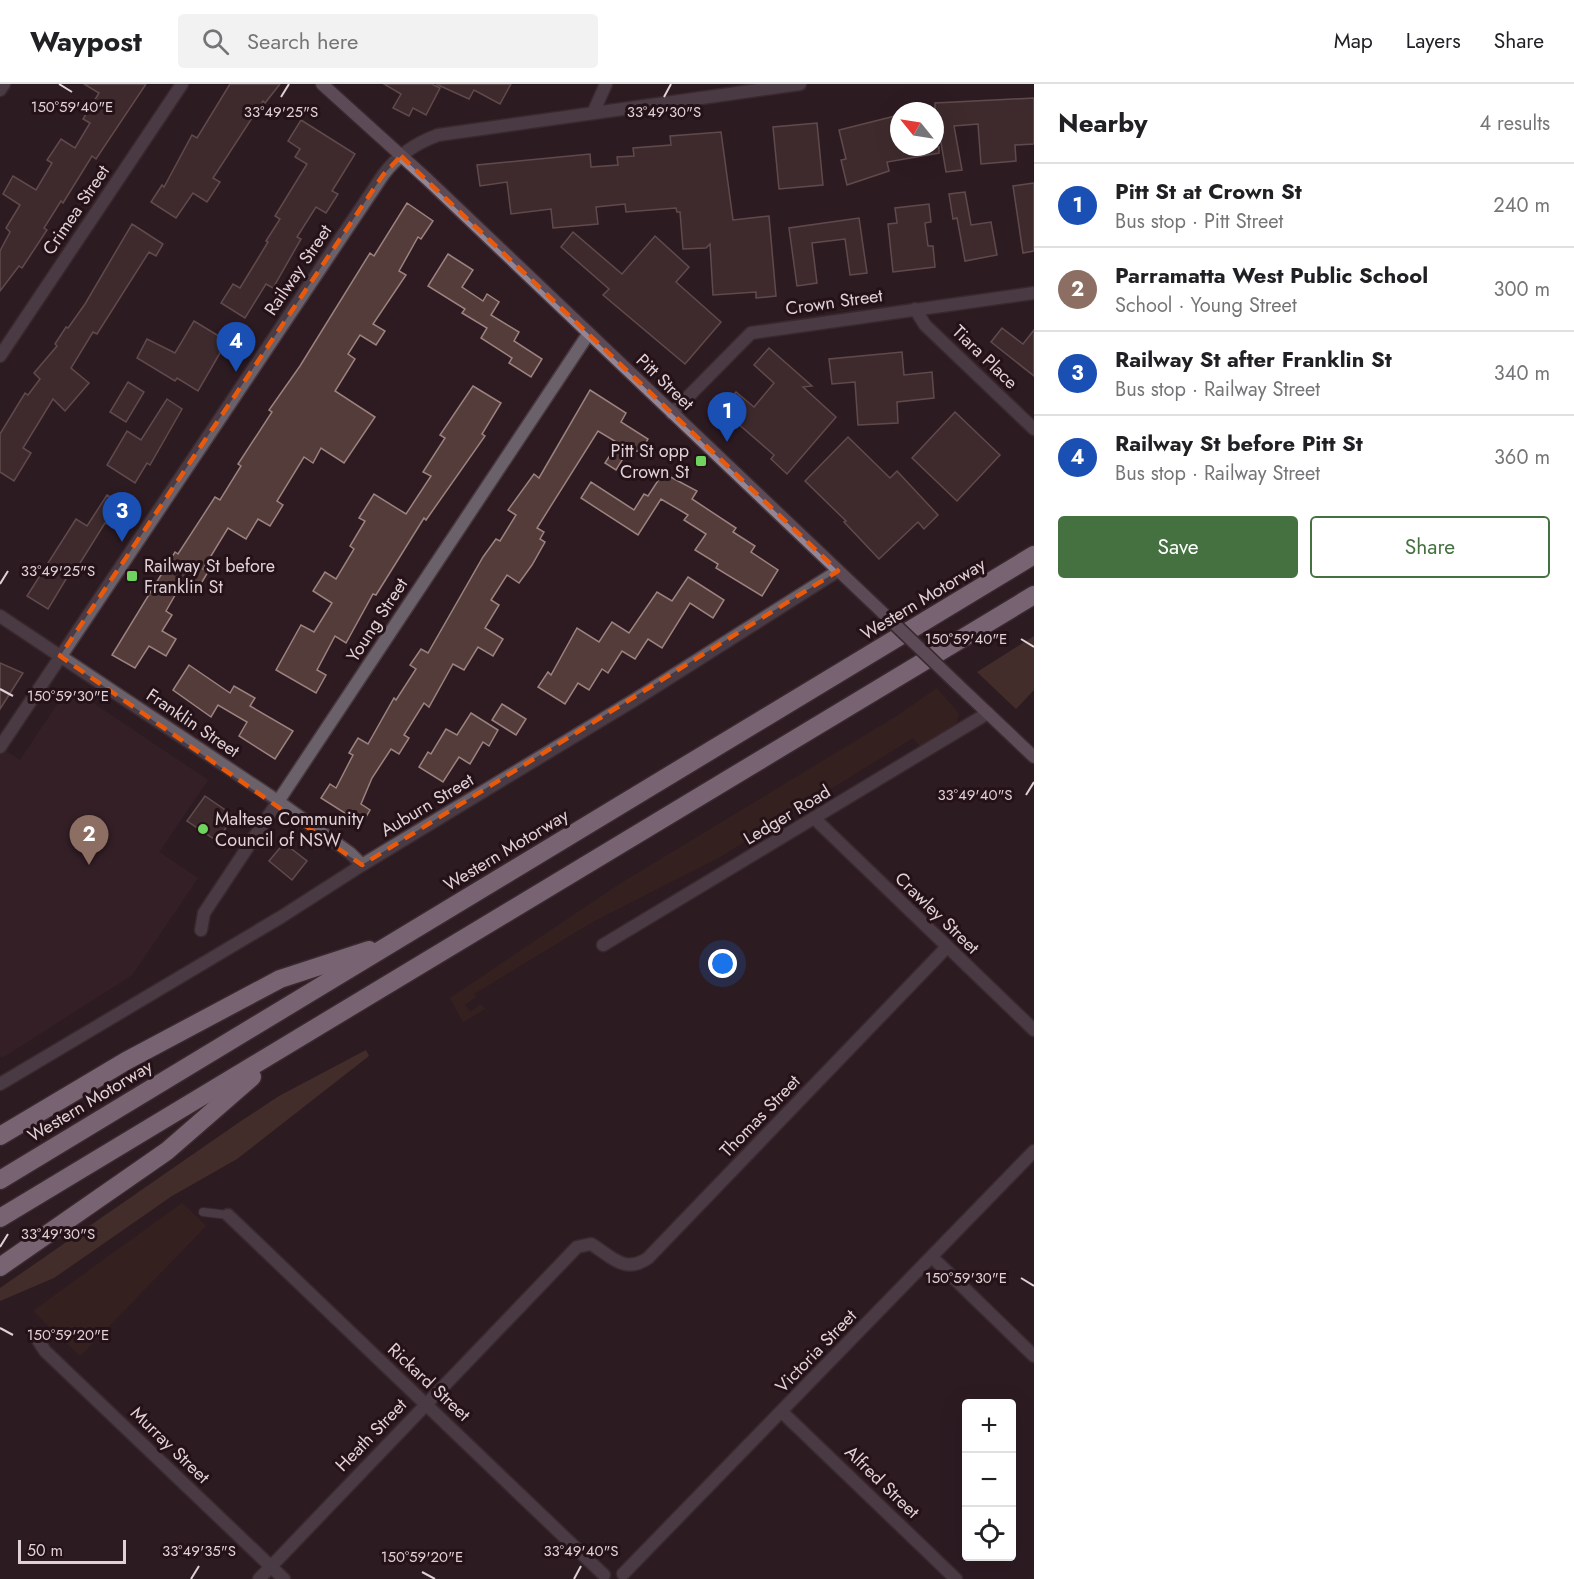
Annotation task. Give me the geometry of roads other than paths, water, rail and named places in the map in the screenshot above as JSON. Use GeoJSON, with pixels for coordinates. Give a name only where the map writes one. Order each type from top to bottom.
{"type":"FeatureCollection","features":[{"type":"Feature","properties":{"kind":"highway","name":"Western Motorway"},"geometry":{"type":"LineString","coordinates":[[0,1180],[1034,555]]}},
{"type":"Feature","properties":{"kind":"highway"},"geometry":{"type":"LineString","coordinates":[[0,1218],[1034,595]]}},
{"type":"Feature","properties":{"kind":"highway"},"geometry":{"type":"LineString","coordinates":[[0,1136],[126,1061],[280,979],[399,940]]}},
{"type":"Feature","properties":{"kind":"highway"},"geometry":{"type":"LineString","coordinates":[[0,1267],[167,1151],[287,1046]]}},
{"type":"Feature","properties":{"kind":"main road","name":"Pitt Street"},"geometry":{"type":"LineString","coordinates":[[322,84],[589,333],[1034,757]]}},
{"type":"Feature","properties":{"kind":"street"},"geometry":{"type":"LineString","coordinates":[[0,90],[4,84]]}},
{"type":"Feature","properties":{"kind":"street","name":"Crimea Street"},"geometry":{"type":"LineString","coordinates":[[0,356],[182,84]]}},
{"type":"Feature","properties":{"kind":"street"},"geometry":{"type":"LineString","coordinates":[[593,113],[606,84]]}},
{"type":"Feature","properties":{"kind":"street","name":"Railway Street"},"geometry":{"type":"LineString","coordinates":[[0,747],[383,175],[401,156],[417,143],[438,135],[800,84]]}},
{"type":"Feature","properties":{"kind":"street","name":"Crown Street"},"geometry":{"type":"LineString","coordinates":[[672,413],[751,333],[1034,293]]}},
{"type":"Feature","properties":{"kind":"street","name":"Tiara Place"},"geometry":{"type":"LineString","coordinates":[[915,309],[925,325],[1034,429]]}},
{"type":"Feature","properties":{"kind":"street","name":"Young Street"},"geometry":{"type":"LineString","coordinates":[[201,930],[204,913],[589,333]]}},
{"type":"Feature","properties":{"kind":"street","name":"Auburn Street"},"geometry":{"type":"LineString","coordinates":[[0,1084],[281,917],[362,865],[707,656],[838,571]]}},
{"type":"Feature","properties":{"kind":"street","name":"Franklin Street"},"geometry":{"type":"LineString","coordinates":[[0,616],[279,802],[347,851],[362,865]]}},
{"type":"Feature","properties":{"kind":"street","name":"Ledger Road"},"geometry":{"type":"LineString","coordinates":[[603,945],[988,713]]}},
{"type":"Feature","properties":{"kind":"street","name":"Crawley Street"},"geometry":{"type":"LineString","coordinates":[[815,819],[946,948],[1034,1030]]}},
{"type":"Feature","properties":{"kind":"street","name":"Thomas Street"},"geometry":{"type":"LineString","coordinates":[[586,1243],[625,1265],[642,1262],[648,1258],[946,948]]}},
{"type":"Feature","properties":{"kind":"street","name":"Victoria Street"},"geometry":{"type":"LineString","coordinates":[[625,1577],[1034,1150]]}},
{"type":"Feature","properties":{"kind":"street","name":"Rickard Street"},"geometry":{"type":"LineString","coordinates":[[228,1215],[603,1577]]}},
{"type":"Feature","properties":{"kind":"street","name":"Heath Street"},"geometry":{"type":"LineString","coordinates":[[259,1579],[578,1247],[586,1243]]}},
{"type":"Feature","properties":{"kind":"street"},"geometry":{"type":"LineString","coordinates":[[932,1257],[1034,1356]]}},
{"type":"Feature","properties":{"kind":"street","name":"Murray Street"},"geometry":{"type":"LineString","coordinates":[[34,1334],[45,1351],[284,1579]]}},
{"type":"Feature","properties":{"kind":"street","name":"Alfred Street"},"geometry":{"type":"LineString","coordinates":[[782,1412],[956,1579]]}},
{"type":"Feature","properties":{"kind":"street"},"geometry":{"type":"LineString","coordinates":[[603,1577],[614,1570],[625,1577]]}},
{"type":"Feature","properties":{"kind":"lane"},"geometry":{"type":"LineString","coordinates":[[203,1212],[228,1215]]}},
{"type":"Feature","properties":{"kind":"place","name":"Railway St before Pitt St"},"geometry":{"type":"Point","coordinates":[236,372]}},
{"type":"Feature","properties":{"kind":"place","name":"Pitt St at Crown St"},"geometry":{"type":"Point","coordinates":[727,442]}},
{"type":"Feature","properties":{"kind":"place","name":"Pitt St opp Crown St"},"geometry":{"type":"Point","coordinates":[701,461]}},
{"type":"Feature","properties":{"kind":"place","name":"Railway St after Franklin St"},"geometry":{"type":"Point","coordinates":[122,542]}},
{"type":"Feature","properties":{"kind":"place","name":"Railway St before Franklin St"},"geometry":{"type":"Point","coordinates":[132,576]}},
{"type":"Feature","properties":{"kind":"place","name":"Maltese Community Council of NSW"},"geometry":{"type":"Point","coordinates":[203,829]}},
{"type":"Feature","properties":{"kind":"place","name":"Parramatta West Public School"},"geometry":{"type":"Point","coordinates":[89,865]}}]}
